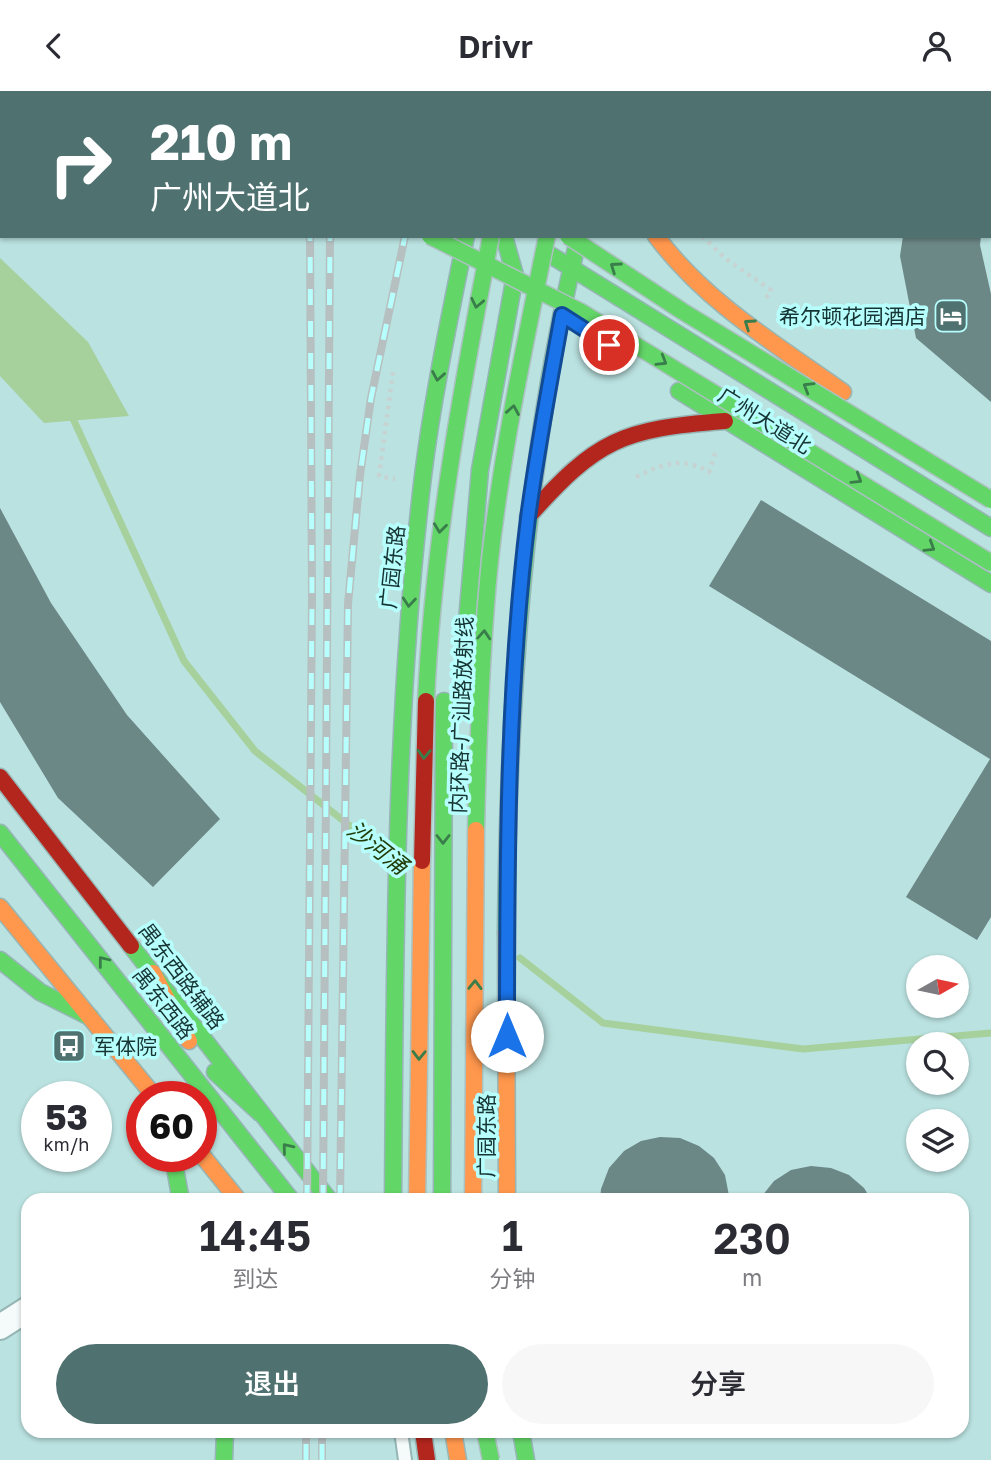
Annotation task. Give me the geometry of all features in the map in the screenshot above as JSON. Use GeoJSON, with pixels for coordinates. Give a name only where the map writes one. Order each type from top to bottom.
{"type":"FeatureCollection","features":[{"type":"Feature","properties":{"kind":"main road","name":"广州大道北"},"geometry":{"type":"LineString","coordinates":[[434,238],[594,320],[991,563]]}},
{"type":"Feature","properties":{"kind":"main road","name":"广园东路"},"geometry":{"type":"LineString","coordinates":[[393,1193],[398,819],[405,657],[419,505],[450,306],[465,238]]}},
{"type":"Feature","properties":{"kind":"main road","name":"广州大道北"},"geometry":{"type":"LineString","coordinates":[[466,238],[562,315],[725,421],[991,584]]}},
{"type":"Feature","properties":{"kind":"main road"},"geometry":{"type":"LineString","coordinates":[[448,625],[461,488],[494,302],[495,260],[485,238]]}},
{"type":"Feature","properties":{"kind":"main road","name":"内环路-广汕路放射线"},"geometry":{"type":"LineString","coordinates":[[417,1193],[424,757],[430,618],[455,420],[491,238]]}},
{"type":"Feature","properties":{"kind":"main road"},"geometry":{"type":"LineString","coordinates":[[463,670],[480,470],[515,275],[505,238]]}},
{"type":"Feature","properties":{"kind":"main road"},"geometry":{"type":"LineString","coordinates":[[571,238],[682,311],[991,500]]}},
{"type":"Feature","properties":{"kind":"main road","name":"广园东路"},"geometry":{"type":"LineString","coordinates":[[507,1193],[507,887],[512,721],[528,517],[565,295],[578,238]]}},
{"type":"Feature","properties":{"kind":"main road"},"geometry":{"type":"LineString","coordinates":[[657,238],[682,271],[712,298],[851,400],[867,415],[901,472],[979,473]]}},
{"type":"Feature","properties":{"kind":"main road","name":"广州大道北"},"geometry":{"type":"LineString","coordinates":[[534,239],[570,270],[991,528]]}},
{"type":"Feature","properties":{"kind":"main road"},"geometry":{"type":"LineString","coordinates":[[534,239],[565,295]]}},
{"type":"Feature","properties":{"kind":"main road"},"geometry":{"type":"LineString","coordinates":[[534,239],[527,266],[546,301]]}},
{"type":"Feature","properties":{"kind":"main road","name":"内环路-广汕路放射线"},"geometry":{"type":"LineString","coordinates":[[474,1193],[477,788],[486,606],[534,239]]}},
{"type":"Feature","properties":{"kind":"main road"},"geometry":{"type":"LineString","coordinates":[[528,517],[564,476],[607,443],[640,429],[725,421]]}},
{"type":"Feature","properties":{"kind":"main road"},"geometry":{"type":"LineString","coordinates":[[442,1193],[445,688]]}},
{"type":"Feature","properties":{"kind":"main road"},"geometry":{"type":"LineString","coordinates":[[461,759],[461,1193]]}},
{"type":"Feature","properties":{"kind":"main road","name":"禺东西路辅路"},"geometry":{"type":"LineString","coordinates":[[0,777],[324,1193]]}},
{"type":"Feature","properties":{"kind":"main road","name":"禺东西路"},"geometry":{"type":"LineString","coordinates":[[0,833],[286,1193]]}},
{"type":"Feature","properties":{"kind":"main road"},"geometry":{"type":"LineString","coordinates":[[34,875],[6,899],[41,939],[90,1017],[142,1081]]}},
{"type":"Feature","properties":{"kind":"main road"},"geometry":{"type":"LineString","coordinates":[[41,939],[67,915]]}},
{"type":"Feature","properties":{"kind":"main road"},"geometry":{"type":"LineString","coordinates":[[0,960],[40,992],[90,1017]]}},
{"type":"Feature","properties":{"kind":"main road"},"geometry":{"type":"LineString","coordinates":[[153,973],[237,1130]]}},
{"type":"Feature","properties":{"kind":"main road"},"geometry":{"type":"LineString","coordinates":[[127,990],[260,1113]]}},
{"type":"Feature","properties":{"kind":"main road"},"geometry":{"type":"LineString","coordinates":[[176,1172],[180,1193]]}},
{"type":"Feature","properties":{"kind":"main road"},"geometry":{"type":"LineString","coordinates":[[216,1172],[233,1193]]}},
{"type":"Feature","properties":{"kind":"main road"},"geometry":{"type":"LineString","coordinates":[[224,1460],[225,1438]]}},
{"type":"Feature","properties":{"kind":"main road"},"geometry":{"type":"LineString","coordinates":[[425,1438],[427,1460]]}},
{"type":"Feature","properties":{"kind":"main road"},"geometry":{"type":"LineString","coordinates":[[430,1438],[445,1460]]}},
{"type":"Feature","properties":{"kind":"main road"},"geometry":{"type":"LineString","coordinates":[[454,1438],[458,1460]]}},
{"type":"Feature","properties":{"kind":"main road"},"geometry":{"type":"LineString","coordinates":[[479,1438],[493,1460]]}},
{"type":"Feature","properties":{"kind":"main road"},"geometry":{"type":"LineString","coordinates":[[487,1438],[493,1460]]}},
{"type":"Feature","properties":{"kind":"main road"},"geometry":{"type":"LineString","coordinates":[[522,1438],[526,1460]]}},
{"type":"Feature","properties":{"kind":"street"},"geometry":{"type":"LineString","coordinates":[[0,1327],[21,1314]]}},
{"type":"Feature","properties":{"kind":"lane"},"geometry":{"type":"LineString","coordinates":[[402,1438],[405,1460]]}},
{"type":"Feature","properties":{"kind":"path"},"geometry":{"type":"LineString","coordinates":[[704,238],[726,259],[771,290]]}},
{"type":"Feature","properties":{"kind":"path"},"geometry":{"type":"LineString","coordinates":[[379,476],[393,372]]}},
{"type":"Feature","properties":{"kind":"path"},"geometry":{"type":"LineString","coordinates":[[636,477],[666,464],[684,461],[695,463],[709,472]]}},
{"type":"Feature","properties":{"kind":"shaded area"},"geometry":{"type":"Polygon","coordinates":[[[0,258],[88,342],[129,416],[44,423],[0,376],[0,258]]]}},
{"type":"Feature","properties":{"kind":"building","name":"希尔顿花园酒店"},"geometry":{"type":"Polygon","coordinates":[[[903,238],[981,238],[991,294],[991,402],[916,338],[900,256],[903,238]]]}},
{"type":"Feature","properties":{"kind":"building"},"geometry":{"type":"Polygon","coordinates":[[[761,500],[991,641],[991,917],[977,940],[906,897],[990,759],[709,586],[761,500]]]}},
{"type":"Feature","properties":{"kind":"building"},"geometry":{"type":"Polygon","coordinates":[[[0,508],[51,603],[127,715],[220,819],[153,887],[58,798],[0,702],[0,508]]]}},
{"type":"Feature","properties":{"kind":"building"},"geometry":{"type":"Polygon","coordinates":[[[660,1137],[680,1138],[699,1146],[714,1158],[725,1175],[728,1193],[601,1193],[609,1168],[624,1151],[641,1141],[660,1137]]]}},
{"type":"Feature","properties":{"kind":"building"},"geometry":{"type":"Polygon","coordinates":[[[811,1166],[831,1168],[849,1175],[867,1193],[764,1193],[774,1181],[791,1170],[811,1166]]]}},
{"type":"Feature","properties":{"kind":"waterway","name":"沙河涌"},"geometry":{"type":"LineString","coordinates":[[70,412],[184,661],[255,751],[383,852]]}},
{"type":"Feature","properties":{"kind":"waterway","name":"沙河涌"},"geometry":{"type":"LineString","coordinates":[[520,958],[603,1023],[803,1049],[991,1033]]}},
{"type":"Feature","properties":{"kind":"railway"},"geometry":{"type":"LineString","coordinates":[[307,1193],[312,598],[310,238]]}},
{"type":"Feature","properties":{"kind":"railway"},"geometry":{"type":"LineString","coordinates":[[323,1193],[330,238]]}},
{"type":"Feature","properties":{"kind":"railway"},"geometry":{"type":"LineString","coordinates":[[340,1193],[348,604],[360,475],[371,398],[405,238]]}},
{"type":"Feature","properties":{"kind":"railway"},"geometry":{"type":"LineString","coordinates":[[306,1438],[306,1460]]}},
{"type":"Feature","properties":{"kind":"railway"},"geometry":{"type":"LineString","coordinates":[[322,1438],[322,1460]]}},
{"type":"Feature","properties":{"kind":"traffic: fast"},"geometry":{"type":"LineString","coordinates":[[434,238],[583,313],[991,563]]}},
{"type":"Feature","properties":{"kind":"traffic: fast"},"geometry":{"type":"LineString","coordinates":[[393,1193],[398,838],[406,657],[427,446],[466,238]]}},
{"type":"Feature","properties":{"kind":"traffic: fast"},"geometry":{"type":"LineString","coordinates":[[426,701],[435,584],[450,467],[491,238]]}},
{"type":"Feature","properties":{"kind":"traffic: fast"},"geometry":{"type":"LineString","coordinates":[[464,656],[480,470],[515,275],[505,238]]}},
{"type":"Feature","properties":{"kind":"traffic: fast"},"geometry":{"type":"LineString","coordinates":[[476,830],[480,695],[490,560],[522,357],[547,238]]}},
{"type":"Feature","properties":{"kind":"traffic: fast"},"geometry":{"type":"LineString","coordinates":[[571,238],[682,311],[991,500]]}},
{"type":"Feature","properties":{"kind":"traffic: fast"},"geometry":{"type":"LineString","coordinates":[[506,933],[515,670],[532,495],[560,322],[579,238]]}},
{"type":"Feature","properties":{"kind":"traffic: fast"},"geometry":{"type":"LineString","coordinates":[[552,256],[991,528]]}},
{"type":"Feature","properties":{"kind":"traffic: fast"},"geometry":{"type":"LineString","coordinates":[[679,391],[991,584]]}},
{"type":"Feature","properties":{"kind":"traffic: fast"},"geometry":{"type":"LineString","coordinates":[[442,1193],[444,701]]}},
{"type":"Feature","properties":{"kind":"traffic: fast"},"geometry":{"type":"LineString","coordinates":[[0,833],[286,1193]]}},
{"type":"Feature","properties":{"kind":"traffic: fast"},"geometry":{"type":"LineString","coordinates":[[131,946],[324,1193]]}},
{"type":"Feature","properties":{"kind":"traffic: fast"},"geometry":{"type":"LineString","coordinates":[[0,960],[40,992],[90,1017]]}},
{"type":"Feature","properties":{"kind":"traffic: fast"},"geometry":{"type":"LineString","coordinates":[[215,1072],[260,1113]]}},
{"type":"Feature","properties":{"kind":"traffic: fast"},"geometry":{"type":"LineString","coordinates":[[176,1172],[180,1193]]}},
{"type":"Feature","properties":{"kind":"traffic: fast"},"geometry":{"type":"LineString","coordinates":[[224,1460],[225,1438]]}},
{"type":"Feature","properties":{"kind":"traffic: fast"},"geometry":{"type":"LineString","coordinates":[[486,1438],[491,1460]]}},
{"type":"Feature","properties":{"kind":"traffic: fast"},"geometry":{"type":"LineString","coordinates":[[522,1438],[526,1460]]}},
{"type":"Feature","properties":{"kind":"traffic: slow"},"geometry":{"type":"LineString","coordinates":[[658,238],[719,302],[843,392]]}},
{"type":"Feature","properties":{"kind":"traffic: slow"},"geometry":{"type":"LineString","coordinates":[[473,1193],[476,830]]}},
{"type":"Feature","properties":{"kind":"traffic: slow"},"geometry":{"type":"LineString","coordinates":[[417,1193],[422,861]]}},
{"type":"Feature","properties":{"kind":"traffic: slow"},"geometry":{"type":"LineString","coordinates":[[0,907],[142,1081]]}},
{"type":"Feature","properties":{"kind":"traffic: slow"},"geometry":{"type":"LineString","coordinates":[[506,933],[507,1193]]}},
{"type":"Feature","properties":{"kind":"traffic: slow"},"geometry":{"type":"LineString","coordinates":[[153,973],[189,1041]]}},
{"type":"Feature","properties":{"kind":"traffic: slow"},"geometry":{"type":"LineString","coordinates":[[216,1172],[233,1193]]}},
{"type":"Feature","properties":{"kind":"traffic: slow"},"geometry":{"type":"LineString","coordinates":[[454,1438],[458,1460]]}},
{"type":"Feature","properties":{"kind":"traffic: jam"},"geometry":{"type":"LineString","coordinates":[[528,517],[573,470],[593,454],[614,443],[660,428],[725,421]]}},
{"type":"Feature","properties":{"kind":"traffic: jam"},"geometry":{"type":"LineString","coordinates":[[422,861],[426,701]]}},
{"type":"Feature","properties":{"kind":"traffic: jam"},"geometry":{"type":"LineString","coordinates":[[0,777],[131,946]]}},
{"type":"Feature","properties":{"kind":"traffic: jam"},"geometry":{"type":"LineString","coordinates":[[424,1438],[427,1460]]}},
{"type":"Feature","properties":{"kind":"place","name":"希尔顿花园酒店"},"geometry":{"type":"Point","coordinates":[951,316]}},
{"type":"Feature","properties":{"kind":"place","name":"军体院"},"geometry":{"type":"Point","coordinates":[69,1046]}},
{"type":"Feature","properties":{"kind":"route"},"geometry":{"type":"LineString","coordinates":[[507,1036],[511,749],[520,611],[528,517],[562,315],[609,345]]}}]}
